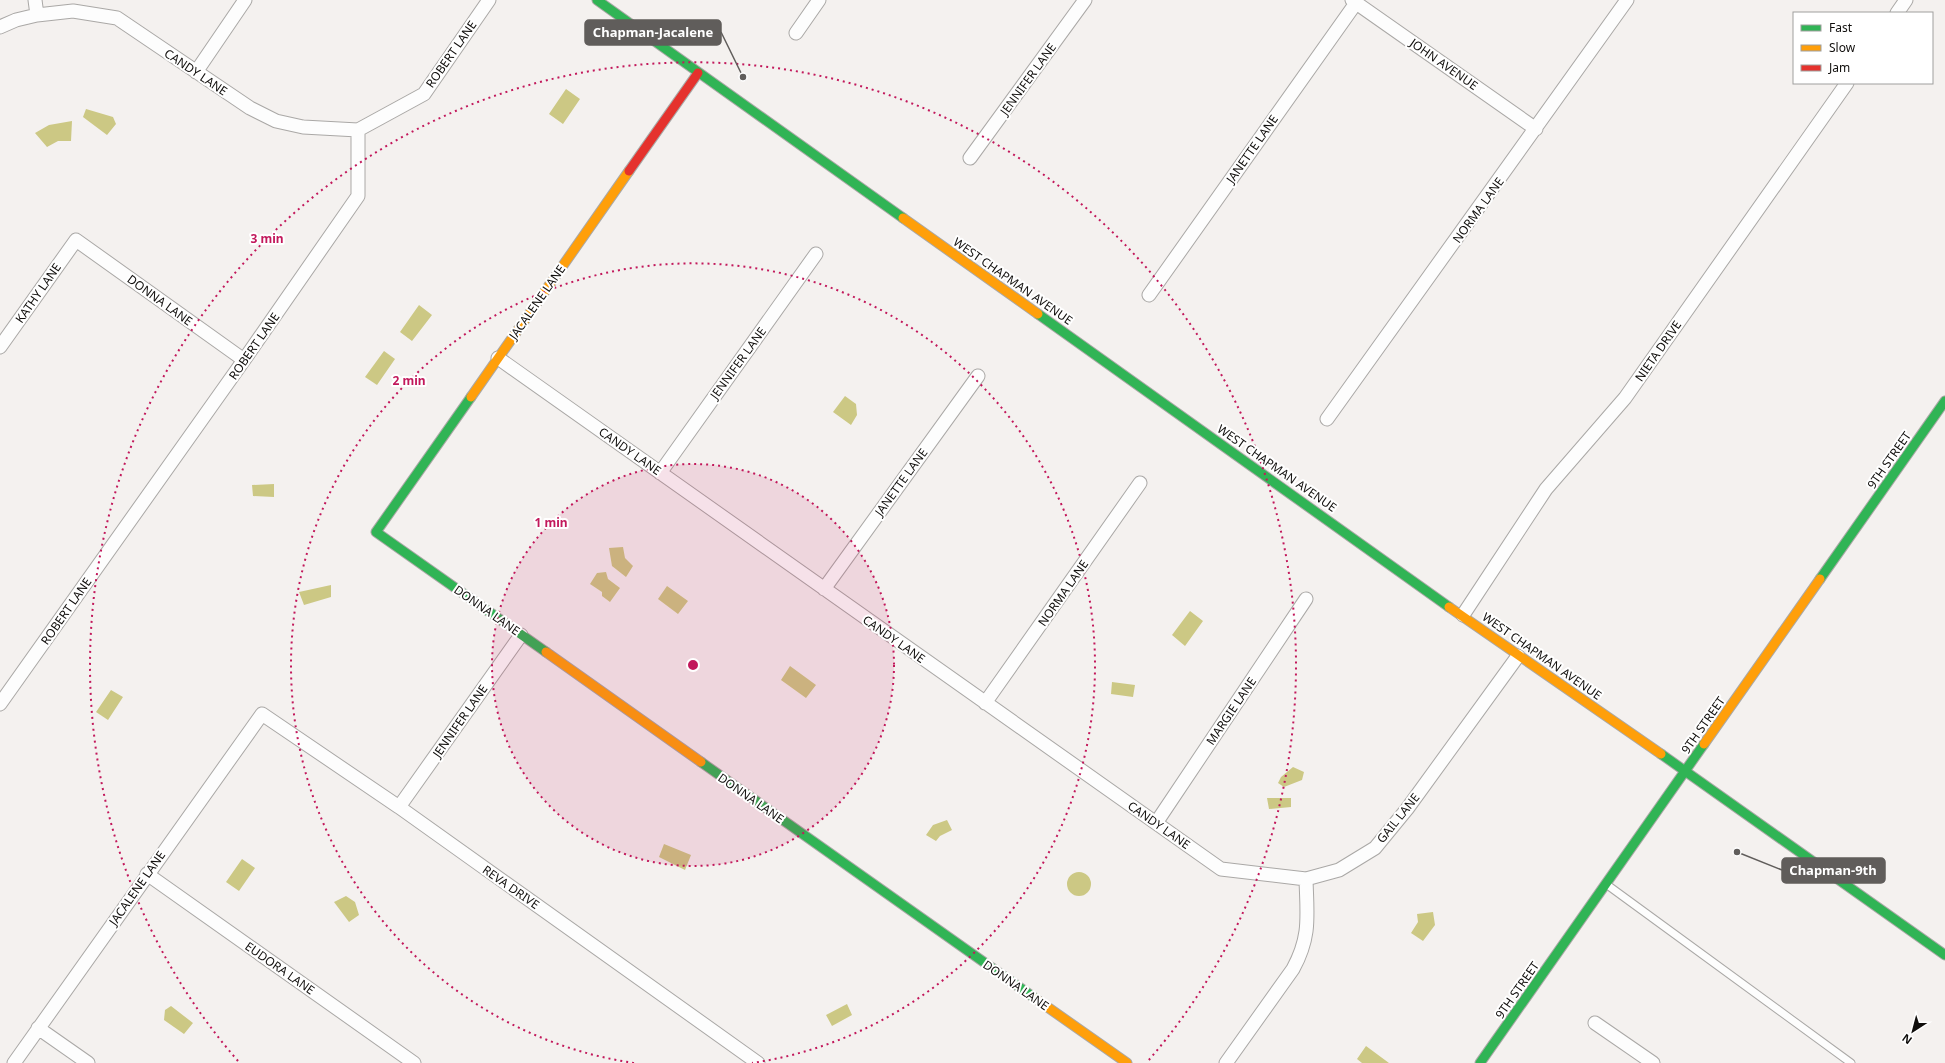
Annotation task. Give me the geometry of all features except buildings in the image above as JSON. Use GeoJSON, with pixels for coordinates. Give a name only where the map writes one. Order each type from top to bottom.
{"type":"FeatureCollection","features":[{"type":"Feature","properties":{"kind":"street"},"geometry":{"type":"LineString","coordinates":[[35,0],[37,15]]}},
{"type":"Feature","properties":{"kind":"street"},"geometry":{"type":"LineString","coordinates":[[196,72],[245,0]]}},
{"type":"Feature","properties":{"kind":"street","name":"ROBERT LANE"},"geometry":{"type":"LineString","coordinates":[[0,704],[244,360],[358,196],[358,130],[424,94],[489,0]]}},
{"type":"Feature","properties":{"kind":"street","name":"WEST CHAPMAN AVENUE"},"geometry":{"type":"LineString","coordinates":[[597,0],[1463,615],[1518,656],[1685,771],[1945,955]]}},
{"type":"Feature","properties":{"kind":"street"},"geometry":{"type":"LineString","coordinates":[[796,33],[819,0]]}},
{"type":"Feature","properties":{"kind":"street","name":"JENNIFER LANE"},"geometry":{"type":"LineString","coordinates":[[970,158],[1086,0]]}},
{"type":"Feature","properties":{"kind":"street","name":"NORMA LANE"},"geometry":{"type":"LineString","coordinates":[[1327,419],[1627,0]]}},
{"type":"Feature","properties":{"kind":"street"},"geometry":{"type":"LineString","coordinates":[[1898,12],[1906,0]]}},
{"type":"Feature","properties":{"kind":"street","name":"JOHN AVENUE"},"geometry":{"type":"LineString","coordinates":[[1354,1],[1536,129]]}},
{"type":"Feature","properties":{"kind":"street","name":"JANETTE LANE"},"geometry":{"type":"LineString","coordinates":[[1149,295],[1354,1]]}},
{"type":"Feature","properties":{"kind":"street","name":"CANDY LANE"},"geometry":{"type":"LineString","coordinates":[[0,28],[16,20],[37,15],[74,11],[117,18],[250,108],[276,122],[303,128],[358,130]]}},
{"type":"Feature","properties":{"kind":"street","name":"JACALENE LANE"},"geometry":{"type":"LineString","coordinates":[[376,532],[698,73]]}},
{"type":"Feature","properties":{"kind":"street","name":"NIETA DRIVE"},"geometry":{"type":"LineString","coordinates":[[1463,615],[1546,489],[1625,398],[1846,84]]}},
{"type":"Feature","properties":{"kind":"street","name":"DONNA LANE"},"geometry":{"type":"LineString","coordinates":[[76,240],[244,360]]}},
{"type":"Feature","properties":{"kind":"street","name":"KATHY LANE"},"geometry":{"type":"LineString","coordinates":[[0,347],[76,240]]}},
{"type":"Feature","properties":{"kind":"street","name":"JENNIFER LANE"},"geometry":{"type":"LineString","coordinates":[[660,473],[816,254]]}},
{"type":"Feature","properties":{"kind":"street","name":"CANDY LANE"},"geometry":{"type":"LineString","coordinates":[[498,358],[1221,869],[1306,879]]}},
{"type":"Feature","properties":{"kind":"street","name":"JANETTE LANE"},"geometry":{"type":"LineString","coordinates":[[824,589],[978,376]]}},
{"type":"Feature","properties":{"kind":"street","name":"9TH STREET"},"geometry":{"type":"LineString","coordinates":[[1480,1063],[1945,401]]}},
{"type":"Feature","properties":{"kind":"street","name":"NORMA LANE"},"geometry":{"type":"LineString","coordinates":[[985,703],[1140,483]]}},
{"type":"Feature","properties":{"kind":"street","name":"DONNA LANE"},"geometry":{"type":"LineString","coordinates":[[376,532],[1127,1063]]}},
{"type":"Feature","properties":{"kind":"street","name":"MARGIE LANE"},"geometry":{"type":"LineString","coordinates":[[1156,823],[1306,599]]}},
{"type":"Feature","properties":{"kind":"street","name":"JENNIFER LANE"},"geometry":{"type":"LineString","coordinates":[[399,807],[521,635]]}},
{"type":"Feature","properties":{"kind":"street","name":"GAIL LANE"},"geometry":{"type":"LineString","coordinates":[[1306,879],[1340,870],[1374,848],[1407,809],[1518,656]]}},
{"type":"Feature","properties":{"kind":"street","name":"JACALENE LANE"},"geometry":{"type":"LineString","coordinates":[[14,1063],[262,714]]}},
{"type":"Feature","properties":{"kind":"street","name":"REVA DRIVE"},"geometry":{"type":"LineString","coordinates":[[262,714],[399,807],[758,1063]]}},
{"type":"Feature","properties":{"kind":"street","name":"EUDORA LANE"},"geometry":{"type":"LineString","coordinates":[[147,874],[414,1063]]}},
{"type":"Feature","properties":{"kind":"street"},"geometry":{"type":"LineString","coordinates":[[1226,1063],[1293,969],[1302,952],[1307,930],[1306,879]]}},
{"type":"Feature","properties":{"kind":"street"},"geometry":{"type":"LineString","coordinates":[[1595,1023],[1653,1063]]}},
{"type":"Feature","properties":{"kind":"street"},"geometry":{"type":"LineString","coordinates":[[38,1028],[88,1063]]}},
{"type":"Feature","properties":{"kind":"lane"},"geometry":{"type":"LineString","coordinates":[[1606,884],[1851,1063]]}},
{"type":"Feature","properties":{"kind":"shaded area"},"geometry":{"type":"Polygon","coordinates":[[[566,89],[580,99],[563,124],[549,114],[566,89]]]}},
{"type":"Feature","properties":{"kind":"shaded area"},"geometry":{"type":"Polygon","coordinates":[[[86,109],[113,117],[116,124],[107,135],[83,117],[86,109]]]}},
{"type":"Feature","properties":{"kind":"shaded area"},"geometry":{"type":"Polygon","coordinates":[[[72,121],[71,141],[58,141],[47,147],[35,133],[49,125],[72,121]]]}},
{"type":"Feature","properties":{"kind":"shaded area"},"geometry":{"type":"Polygon","coordinates":[[[419,305],[432,315],[412,341],[400,332],[419,305]]]}},
{"type":"Feature","properties":{"kind":"shaded area"},"geometry":{"type":"Polygon","coordinates":[[[384,351],[395,359],[377,385],[365,377],[384,351]]]}},
{"type":"Feature","properties":{"kind":"shaded area"},"geometry":{"type":"Polygon","coordinates":[[[845,396],[856,404],[857,415],[851,425],[833,412],[845,396]]]}},
{"type":"Feature","properties":{"kind":"shaded area"},"geometry":{"type":"Polygon","coordinates":[[[274,484],[274,497],[253,496],[252,485],[274,484]]]}},
{"type":"Feature","properties":{"kind":"shaded area"},"geometry":{"type":"Polygon","coordinates":[[[623,547],[625,558],[633,566],[626,577],[612,566],[609,548],[623,547]]]}},
{"type":"Feature","properties":{"kind":"shaded area"},"geometry":{"type":"Polygon","coordinates":[[[606,572],[608,579],[620,588],[610,602],[602,596],[602,592],[590,584],[597,573],[606,572]]]}},
{"type":"Feature","properties":{"kind":"shaded area"},"geometry":{"type":"Polygon","coordinates":[[[331,585],[331,597],[304,605],[299,592],[331,585]]]}},
{"type":"Feature","properties":{"kind":"shaded area"},"geometry":{"type":"Polygon","coordinates":[[[667,586],[688,601],[678,614],[658,599],[667,586]]]}},
{"type":"Feature","properties":{"kind":"shaded area"},"geometry":{"type":"Polygon","coordinates":[[[1190,611],[1203,621],[1185,646],[1172,635],[1190,611]]]}},
{"type":"Feature","properties":{"kind":"shaded area"},"geometry":{"type":"Polygon","coordinates":[[[790,666],[816,685],[806,698],[781,680],[790,666]]]}},
{"type":"Feature","properties":{"kind":"shaded area"},"geometry":{"type":"Polygon","coordinates":[[[1112,682],[1135,685],[1133,697],[1111,694],[1112,682]]]}},
{"type":"Feature","properties":{"kind":"shaded area"},"geometry":{"type":"Polygon","coordinates":[[[111,690],[123,697],[108,720],[96,712],[111,690]]]}},
{"type":"Feature","properties":{"kind":"shaded area"},"geometry":{"type":"Polygon","coordinates":[[[1293,767],[1304,772],[1302,780],[1284,787],[1278,783],[1281,777],[1293,767]]]}},
{"type":"Feature","properties":{"kind":"shaded area"},"geometry":{"type":"Polygon","coordinates":[[[1267,798],[1291,798],[1291,807],[1269,809],[1267,798]]]}},
{"type":"Feature","properties":{"kind":"shaded area"},"geometry":{"type":"Polygon","coordinates":[[[947,820],[952,830],[940,836],[936,841],[926,835],[933,825],[947,820]]]}},
{"type":"Feature","properties":{"kind":"shaded area"},"geometry":{"type":"Polygon","coordinates":[[[664,844],[691,855],[685,870],[659,857],[664,844]]]}},
{"type":"Feature","properties":{"kind":"shaded area"},"geometry":{"type":"Polygon","coordinates":[[[242,859],[255,868],[239,891],[226,882],[242,859]]]}},
{"type":"Feature","properties":{"kind":"shaded area"},"geometry":{"type":"Polygon","coordinates":[[[1079,872],[1088,875],[1091,884],[1088,893],[1079,896],[1070,893],[1067,884],[1070,875],[1079,872]]]}},
{"type":"Feature","properties":{"kind":"shaded area"},"geometry":{"type":"Polygon","coordinates":[[[346,896],[355,902],[359,915],[349,922],[334,902],[346,896]]]}},
{"type":"Feature","properties":{"kind":"shaded area"},"geometry":{"type":"Polygon","coordinates":[[[1433,912],[1435,925],[1423,941],[1411,933],[1418,922],[1417,914],[1433,912]]]}},
{"type":"Feature","properties":{"kind":"shaded area"},"geometry":{"type":"Polygon","coordinates":[[[847,1004],[852,1015],[832,1026],[826,1015],[847,1004]]]}},
{"type":"Feature","properties":{"kind":"shaded area"},"geometry":{"type":"Polygon","coordinates":[[[171,1006],[193,1023],[184,1034],[164,1020],[165,1010],[171,1006]]]}},
{"type":"Feature","properties":{"kind":"shaded area"},"geometry":{"type":"Polygon","coordinates":[[[1366,1046],[1389,1063],[1362,1063],[1357,1059],[1366,1046]]]}},
{"type":"Feature","properties":{"kind":"traffic: fast"},"geometry":{"type":"LineString","coordinates":[[597,0],[903,218]]}},
{"type":"Feature","properties":{"kind":"traffic: fast"},"geometry":{"type":"LineString","coordinates":[[1038,314],[1449,607]]}},
{"type":"Feature","properties":{"kind":"traffic: fast"},"geometry":{"type":"LineString","coordinates":[[471,397],[376,532],[546,652]]}},
{"type":"Feature","properties":{"kind":"traffic: fast"},"geometry":{"type":"LineString","coordinates":[[1820,579],[1945,401]]}},
{"type":"Feature","properties":{"kind":"traffic: fast"},"geometry":{"type":"LineString","coordinates":[[1480,1063],[1704,744]]}},
{"type":"Feature","properties":{"kind":"traffic: fast"},"geometry":{"type":"LineString","coordinates":[[1661,754],[1945,955]]}},
{"type":"Feature","properties":{"kind":"traffic: fast"},"geometry":{"type":"LineString","coordinates":[[701,762],[1036,999]]}},
{"type":"Feature","properties":{"kind":"traffic: slow"},"geometry":{"type":"LineString","coordinates":[[471,397],[629,171]]}},
{"type":"Feature","properties":{"kind":"traffic: slow"},"geometry":{"type":"LineString","coordinates":[[903,218],[1038,314]]}},
{"type":"Feature","properties":{"kind":"traffic: slow"},"geometry":{"type":"LineString","coordinates":[[1704,744],[1820,579]]}},
{"type":"Feature","properties":{"kind":"traffic: slow"},"geometry":{"type":"LineString","coordinates":[[1449,607],[1661,754]]}},
{"type":"Feature","properties":{"kind":"traffic: slow"},"geometry":{"type":"LineString","coordinates":[[546,652],[701,762]]}},
{"type":"Feature","properties":{"kind":"traffic: slow"},"geometry":{"type":"LineString","coordinates":[[1036,999],[1127,1063]]}},
{"type":"Feature","properties":{"kind":"traffic: jam"},"geometry":{"type":"LineString","coordinates":[[629,171],[698,73]]}},
{"type":"Feature","properties":{"kind":"place","name":"Chapman-Jacalene"},"geometry":{"type":"Point","coordinates":[743,77]}},
{"type":"Feature","properties":{"kind":"place","name":"Chapman-9th"},"geometry":{"type":"Point","coordinates":[1737,852]}}]}
